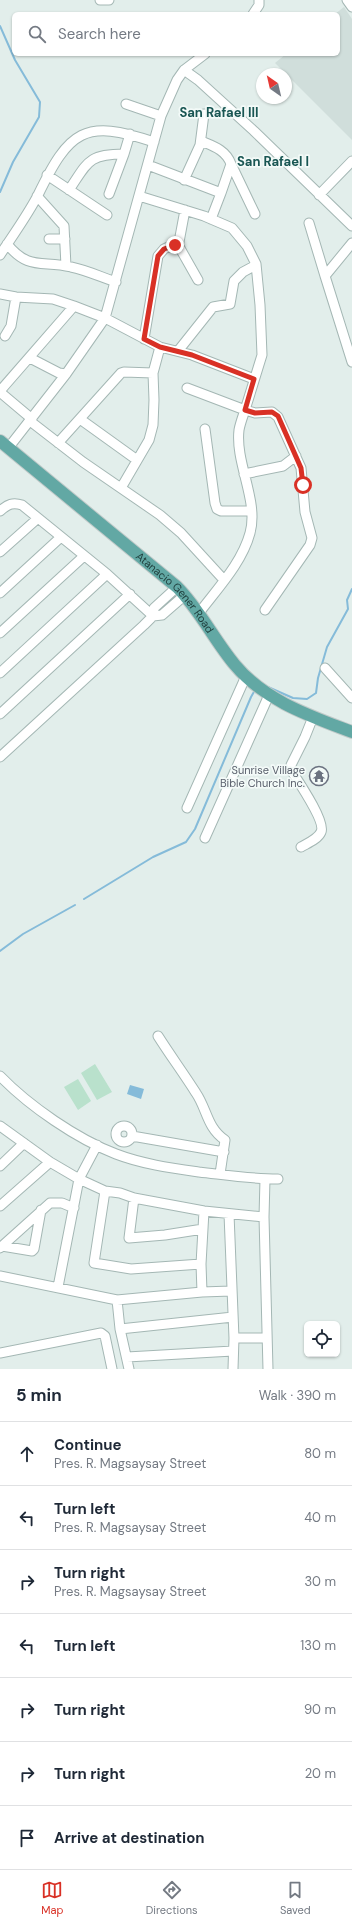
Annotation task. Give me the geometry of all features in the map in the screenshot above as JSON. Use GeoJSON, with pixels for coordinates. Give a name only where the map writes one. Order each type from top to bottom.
{"type":"FeatureCollection","features":[{"type":"Feature","properties":{"kind":"main road","name":"Atanacio Gener Road"},"geometry":{"type":"LineString","coordinates":[[5,444],[181,591],[199,613],[219,644],[258,686],[313,717],[352,732]]}},
{"type":"Feature","properties":{"kind":"street"},"geometry":{"type":"LineString","coordinates":[[100,0],[109,0]]}},
{"type":"Feature","properties":{"kind":"street"},"geometry":{"type":"LineString","coordinates":[[254,12],[259,5],[259,0]]}},
{"type":"Feature","properties":{"kind":"street"},"geometry":{"type":"LineString","coordinates":[[347,0],[352,7]]}},
{"type":"Feature","properties":{"kind":"street"},"geometry":{"type":"LineString","coordinates":[[5,444],[31,420],[66,374],[105,318],[161,116],[172,90],[184,70],[202,56]]}},
{"type":"Feature","properties":{"kind":"street"},"geometry":{"type":"LineString","coordinates":[[184,70],[198,80],[254,131],[352,226]]}},
{"type":"Feature","properties":{"kind":"street"},"geometry":{"type":"LineString","coordinates":[[126,104],[161,116]]}},
{"type":"Feature","properties":{"kind":"street"},"geometry":{"type":"LineString","coordinates":[[184,180],[201,141],[204,114]]}},
{"type":"Feature","properties":{"kind":"street"},"geometry":{"type":"LineString","coordinates":[[0,255],[14,235],[37,196],[47,175],[63,150],[79,135],[87,132],[104,130],[130,134],[154,142]]}},
{"type":"Feature","properties":{"kind":"street"},"geometry":{"type":"LineString","coordinates":[[109,194],[130,134]]}},
{"type":"Feature","properties":{"kind":"street"},"geometry":{"type":"LineString","coordinates":[[201,141],[222,151],[229,158],[255,214]]}},
{"type":"Feature","properties":{"kind":"street"},"geometry":{"type":"LineString","coordinates":[[69,190],[88,162],[98,156],[124,154]]}},
{"type":"Feature","properties":{"kind":"street"},"geometry":{"type":"LineString","coordinates":[[319,195],[352,160]]}},
{"type":"Feature","properties":{"kind":"street"},"geometry":{"type":"LineString","coordinates":[[211,219],[231,164]]}},
{"type":"Feature","properties":{"kind":"street"},"geometry":{"type":"LineString","coordinates":[[148,166],[221,193]]}},
{"type":"Feature","properties":{"kind":"street"},"geometry":{"type":"LineString","coordinates":[[47,175],[107,215]]}},
{"type":"Feature","properties":{"kind":"street"},"geometry":{"type":"LineString","coordinates":[[37,196],[64,226],[66,266]]}},
{"type":"Feature","properties":{"kind":"street"},"geometry":{"type":"LineString","coordinates":[[139,196],[185,210],[232,228],[247,246],[256,265],[262,355],[239,431],[240,450],[251,511],[250,533],[242,552],[224,580],[199,613]]}},
{"type":"Feature","properties":{"kind":"street"},"geometry":{"type":"LineString","coordinates":[[144,339],[158,256],[164,249],[177,243],[181,237],[185,210]]}},
{"type":"Feature","properties":{"kind":"street"},"geometry":{"type":"LineString","coordinates":[[308,223],[352,362]]}},
{"type":"Feature","properties":{"kind":"street"},"geometry":{"type":"LineString","coordinates":[[49,238],[64,239]]}},
{"type":"Feature","properties":{"kind":"street"},"geometry":{"type":"LineString","coordinates":[[177,243],[198,280]]}},
{"type":"Feature","properties":{"kind":"street"},"geometry":{"type":"LineString","coordinates":[[325,276],[352,243]]}},
{"type":"Feature","properties":{"kind":"street"},"geometry":{"type":"LineString","coordinates":[[7,244],[15,255],[24,261],[71,266],[116,282]]}},
{"type":"Feature","properties":{"kind":"street"},"geometry":{"type":"LineString","coordinates":[[178,351],[213,307],[230,304],[234,280],[243,272],[256,265]]}},
{"type":"Feature","properties":{"kind":"street"},"geometry":{"type":"LineString","coordinates":[[0,294],[16,297],[53,299],[74,306],[105,318],[160,347],[178,351],[254,379]]}},
{"type":"Feature","properties":{"kind":"street"},"geometry":{"type":"LineString","coordinates":[[5,336],[11,326],[16,297]]}},
{"type":"Feature","properties":{"kind":"street"},"geometry":{"type":"LineString","coordinates":[[74,306],[0,391],[1,394],[58,443],[160,515],[181,533],[224,580]]}},
{"type":"Feature","properties":{"kind":"street"},"geometry":{"type":"LineString","coordinates":[[121,488],[149,440],[153,425],[153,373],[160,347]]}},
{"type":"Feature","properties":{"kind":"street"},"geometry":{"type":"LineString","coordinates":[[30,358],[59,373],[66,374]]}},
{"type":"Feature","properties":{"kind":"street"},"geometry":{"type":"LineString","coordinates":[[58,443],[121,373],[153,373]]}},
{"type":"Feature","properties":{"kind":"street"},"geometry":{"type":"LineString","coordinates":[[187,388],[255,413],[274,413],[278,416],[301,468],[305,512],[312,538],[310,545],[265,610]]}},
{"type":"Feature","properties":{"kind":"street"},"geometry":{"type":"LineString","coordinates":[[80,419],[137,460]]}},
{"type":"Feature","properties":{"kind":"street"},"geometry":{"type":"LineString","coordinates":[[205,429],[217,509],[221,511],[251,511]]}},
{"type":"Feature","properties":{"kind":"street"},"geometry":{"type":"LineString","coordinates":[[244,474],[283,466],[296,456]]}},
{"type":"Feature","properties":{"kind":"street"},"geometry":{"type":"LineString","coordinates":[[0,511],[15,502],[22,506],[107,574],[153,616]]}},
{"type":"Feature","properties":{"kind":"street"},"geometry":{"type":"LineString","coordinates":[[0,552],[37,519]]}},
{"type":"Feature","properties":{"kind":"street"},"geometry":{"type":"LineString","coordinates":[[0,593],[60,537]]}},
{"type":"Feature","properties":{"kind":"street"},"geometry":{"type":"LineString","coordinates":[[0,633],[84,556]]}},
{"type":"Feature","properties":{"kind":"street"},"geometry":{"type":"LineString","coordinates":[[0,673],[107,574]]}},
{"type":"Feature","properties":{"kind":"street"},"geometry":{"type":"LineString","coordinates":[[0,757],[153,616],[162,615],[181,591]]}},
{"type":"Feature","properties":{"kind":"street"},"geometry":{"type":"LineString","coordinates":[[0,714],[130,594]]}},
{"type":"Feature","properties":{"kind":"street"},"geometry":{"type":"LineString","coordinates":[[325,668],[352,698]]}},
{"type":"Feature","properties":{"kind":"street"},"geometry":{"type":"LineString","coordinates":[[188,808],[258,686]]}},
{"type":"Feature","properties":{"kind":"street"},"geometry":{"type":"LineString","coordinates":[[205,838],[258,686]]}},
{"type":"Feature","properties":{"kind":"street"},"geometry":{"type":"LineString","coordinates":[[301,848],[320,834],[322,830],[322,824],[292,770],[291,765],[313,717]]}},
{"type":"Feature","properties":{"kind":"street"},"geometry":{"type":"LineString","coordinates":[[158,1036],[197,1095],[210,1124],[217,1134],[225,1140],[220,1174]]}},
{"type":"Feature","properties":{"kind":"street"},"geometry":{"type":"LineString","coordinates":[[0,1076],[20,1096],[96,1145],[115,1154],[142,1162],[220,1174],[278,1179]]}},
{"type":"Feature","properties":{"kind":"street"},"geometry":{"type":"LineString","coordinates":[[0,1126],[50,1162],[79,1179],[105,1191],[120,1193],[134,1198],[229,1214],[264,1216]]}},
{"type":"Feature","properties":{"kind":"street"},"geometry":{"type":"LineString","coordinates":[[122,1127],[130,1128],[132,1136],[129,1141],[121,1142],[117,1138],[116,1133],[122,1127]]}},
{"type":"Feature","properties":{"kind":"street"},"geometry":{"type":"LineString","coordinates":[[132,1136],[224,1152]]}},
{"type":"Feature","properties":{"kind":"street"},"geometry":{"type":"LineString","coordinates":[[115,1154],[121,1142]]}},
{"type":"Feature","properties":{"kind":"street"},"geometry":{"type":"LineString","coordinates":[[0,1166],[24,1143]]}},
{"type":"Feature","properties":{"kind":"street"},"geometry":{"type":"LineString","coordinates":[[58,1287],[79,1179],[96,1145]]}},
{"type":"Feature","properties":{"kind":"street"},"geometry":{"type":"LineString","coordinates":[[0,1206],[50,1162]]}},
{"type":"Feature","properties":{"kind":"street"},"geometry":{"type":"LineString","coordinates":[[265,1179],[264,1216],[268,1369]]}},
{"type":"Feature","properties":{"kind":"street"},"geometry":{"type":"LineString","coordinates":[[105,1191],[94,1263],[131,1269],[200,1264]]}},
{"type":"Feature","properties":{"kind":"street"},"geometry":{"type":"LineString","coordinates":[[134,1198],[130,1238],[165,1235],[203,1229]]}},
{"type":"Feature","properties":{"kind":"street"},"geometry":{"type":"LineString","coordinates":[[1,1247],[50,1203],[55,1202],[74,1208]]}},
{"type":"Feature","properties":{"kind":"street"},"geometry":{"type":"LineString","coordinates":[[1,1247],[32,1251],[34,1249],[41,1210]]}},
{"type":"Feature","properties":{"kind":"street"},"geometry":{"type":"LineString","coordinates":[[202,1292],[200,1264],[204,1210]]}},
{"type":"Feature","properties":{"kind":"street"},"geometry":{"type":"LineString","coordinates":[[229,1214],[231,1292],[234,1317],[233,1369]]}},
{"type":"Feature","properties":{"kind":"street"},"geometry":{"type":"LineString","coordinates":[[0,1276],[116,1300],[202,1292],[231,1292]]}},
{"type":"Feature","properties":{"kind":"street"},"geometry":{"type":"LineString","coordinates":[[116,1300],[120,1328],[129,1369]]}},
{"type":"Feature","properties":{"kind":"street"},"geometry":{"type":"LineString","coordinates":[[120,1328],[234,1317]]}},
{"type":"Feature","properties":{"kind":"street"},"geometry":{"type":"LineString","coordinates":[[0,1353],[101,1333],[105,1336],[112,1369]]}},
{"type":"Feature","properties":{"kind":"street"},"geometry":{"type":"LineString","coordinates":[[234,1338],[267,1338]]}},
{"type":"Feature","properties":{"kind":"street"},"geometry":{"type":"LineString","coordinates":[[127,1357],[233,1351]]}},
{"type":"Feature","properties":{"kind":"shaded area"},"geometry":{"type":"Polygon","coordinates":[[[344,7],[352,19],[352,140],[292,80],[292,68],[280,68],[275,63],[284,56],[340,56],[340,12],[338,12],[344,7]]]}},
{"type":"Feature","properties":{"kind":"green space"},"geometry":{"type":"Polygon","coordinates":[[[95,1064],[112,1092],[97,1100],[81,1073],[95,1064]]]}},
{"type":"Feature","properties":{"kind":"green space"},"geometry":{"type":"Polygon","coordinates":[[[78,1079],[91,1101],[78,1110],[64,1087],[78,1079]]]}},
{"type":"Feature","properties":{"kind":"water"},"geometry":{"type":"Polygon","coordinates":[[[130,1085],[144,1089],[141,1099],[127,1094],[130,1085]]]}},
{"type":"Feature","properties":{"kind":"waterway"},"geometry":{"type":"LineString","coordinates":[[0,26],[12,53]]}},
{"type":"Feature","properties":{"kind":"waterway"},"geometry":{"type":"LineString","coordinates":[[0,192],[13,162],[39,117],[40,102],[13,56]]}},
{"type":"Feature","properties":{"kind":"waterway"},"geometry":{"type":"LineString","coordinates":[[268,687],[293,698],[307,699],[316,693],[318,678],[327,647],[348,609],[347,600],[352,589]]}},
{"type":"Feature","properties":{"kind":"waterway"},"geometry":{"type":"LineString","coordinates":[[84,899],[153,857],[186,842],[195,829],[255,690]]}},
{"type":"Feature","properties":{"kind":"waterway"},"geometry":{"type":"LineString","coordinates":[[0,951],[23,934],[75,905]]}},
{"type":"Feature","properties":{"kind":"place","name":"Sunrise Village Bible Church Inc."},"geometry":{"type":"Point","coordinates":[319,776]}},
{"type":"Feature","properties":{"kind":"district","name":"San Rafael III"},"geometry":{"type":"Point","coordinates":[219,112]}},
{"type":"Feature","properties":{"kind":"district","name":"San Rafael I"},"geometry":{"type":"Point","coordinates":[273,161]}},
{"type":"Feature","properties":{"kind":"route"},"geometry":{"type":"LineString","coordinates":[[175,245],[164,249],[158,256],[144,339],[160,347],[192,355],[254,379],[245,410],[255,413],[272,412],[278,416],[301,468],[303,485]]}}]}
